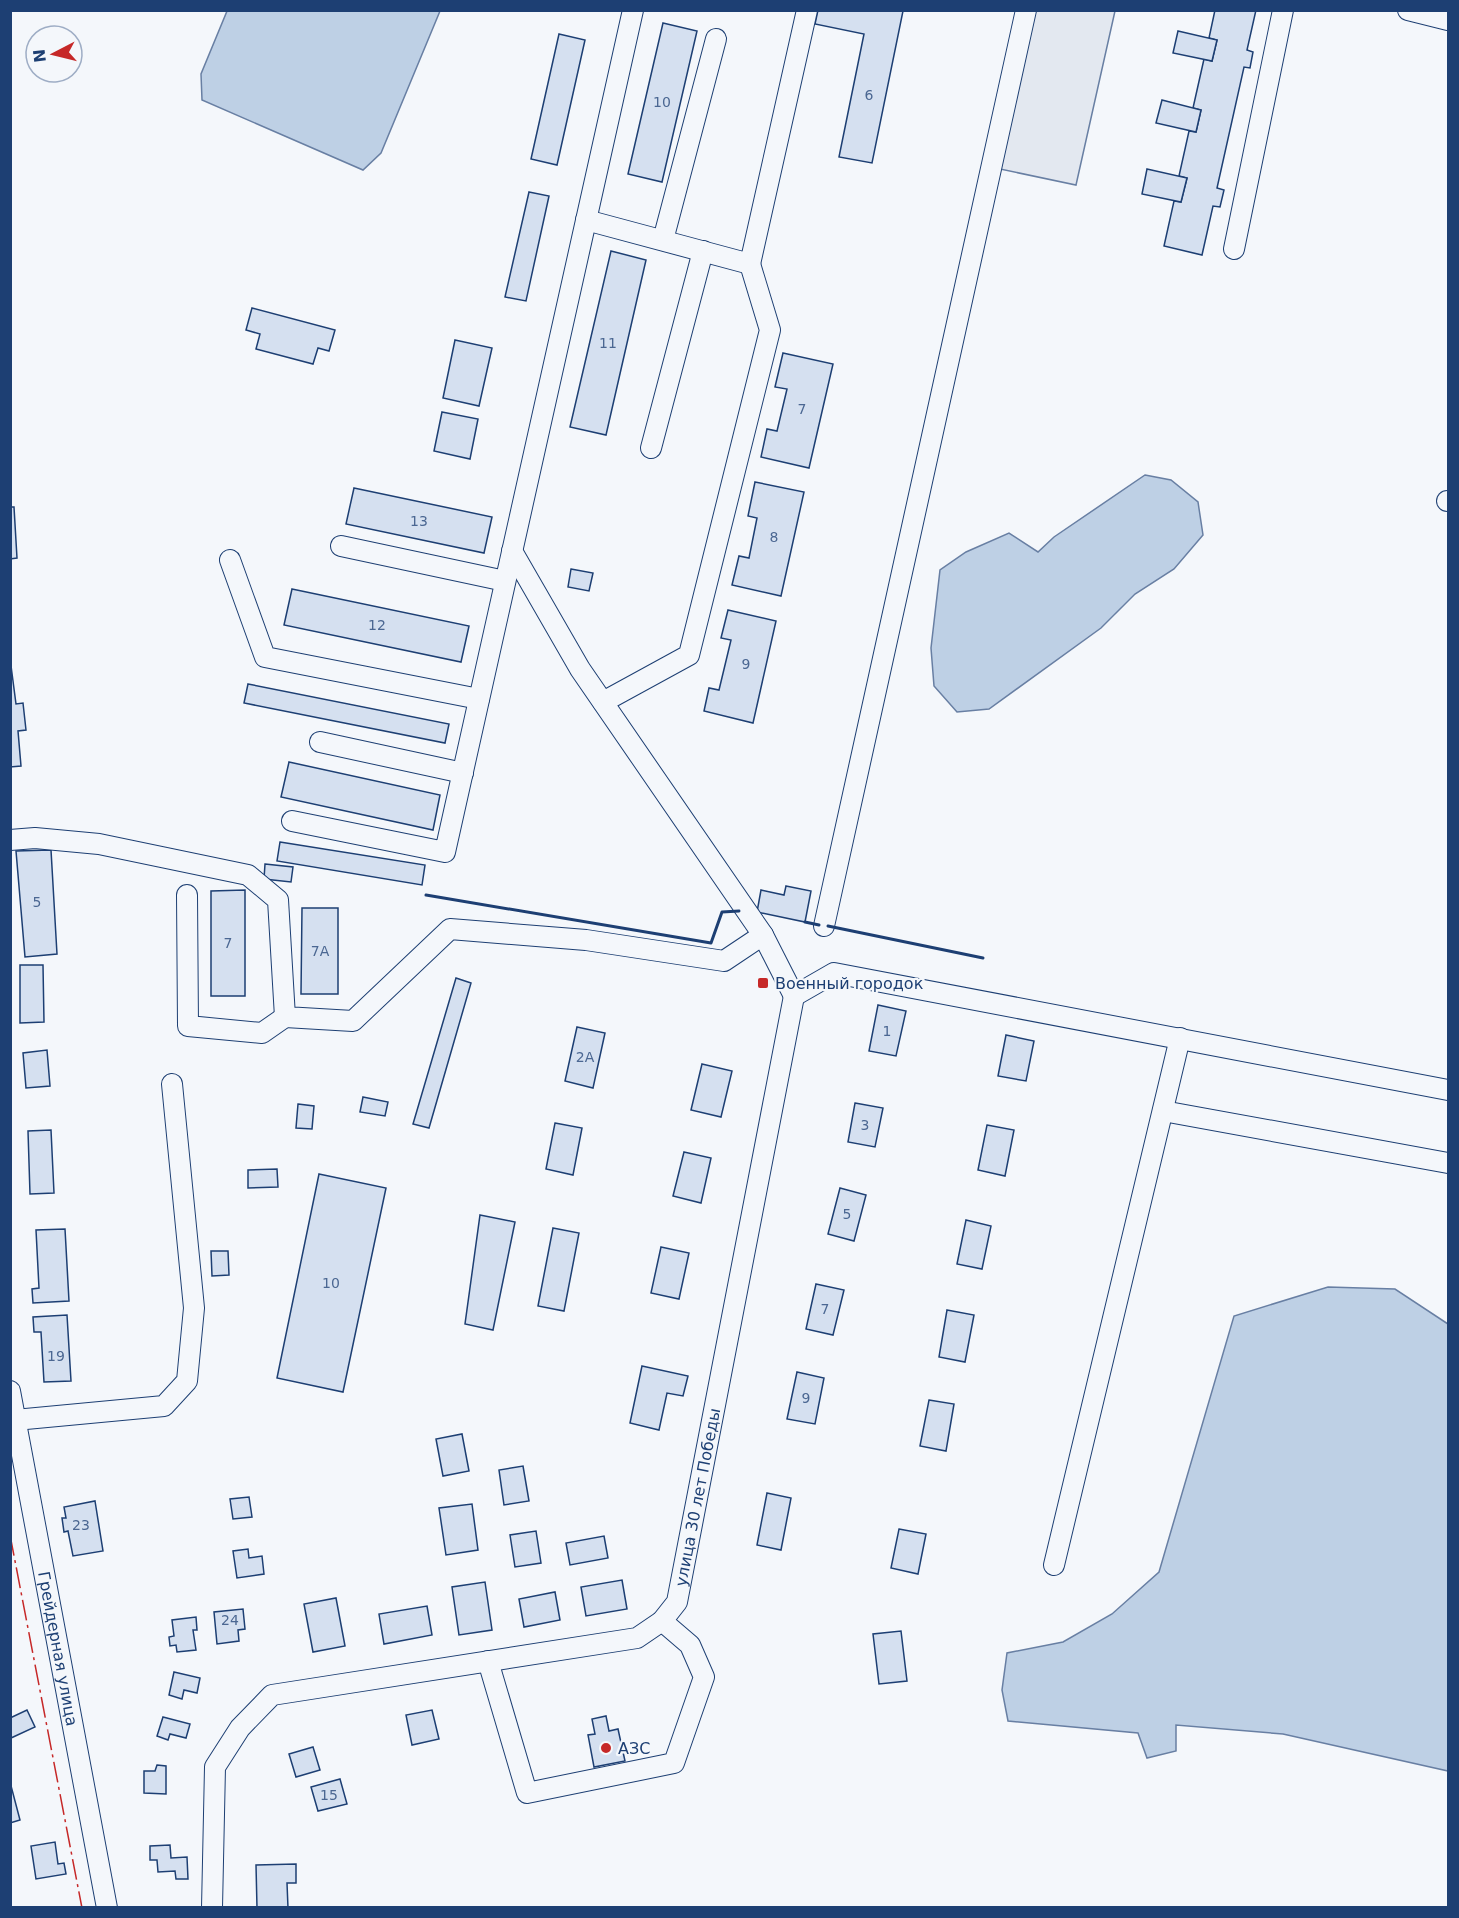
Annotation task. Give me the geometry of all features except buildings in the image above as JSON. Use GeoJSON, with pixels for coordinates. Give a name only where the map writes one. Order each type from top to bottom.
{"type":"FeatureCollection","features":[{"type":"Feature","properties":{"kind":"street"},"geometry":{"type":"LineString","coordinates":[[292,821],[445,852],[633,10]]}},
{"type":"Feature","properties":{"kind":"street"},"geometry":{"type":"LineString","coordinates":[[603,702],[689,655],[770,330],[750,264],[807,10]]}},
{"type":"Feature","properties":{"kind":"street"},"geometry":{"type":"LineString","coordinates":[[824,926],[1026,10]]}},
{"type":"Feature","properties":{"kind":"street"},"geometry":{"type":"LineString","coordinates":[[1234,249],[1283,10]]}},
{"type":"Feature","properties":{"kind":"street"},"geometry":{"type":"LineString","coordinates":[[1419,12],[1449,20]]}},
{"type":"Feature","properties":{"kind":"street"},"geometry":{"type":"LineString","coordinates":[[663,240],[716,39]]}},
{"type":"Feature","properties":{"kind":"street"},"geometry":{"type":"LineString","coordinates":[[586,220],[750,264]]}},
{"type":"Feature","properties":{"kind":"street"},"geometry":{"type":"LineString","coordinates":[[651,447],[703,251]]}},
{"type":"Feature","properties":{"kind":"street"},"geometry":{"type":"LineString","coordinates":[[341,546],[505,581]]}},
{"type":"Feature","properties":{"kind":"street"},"geometry":{"type":"LineString","coordinates":[[512,550],[580,669],[763,935],[794,996],[834,973],[1449,1090]]}},
{"type":"Feature","properties":{"kind":"street"},"geometry":{"type":"LineString","coordinates":[[230,560],[265,657],[479,699]]}},
{"type":"Feature","properties":{"kind":"street"},"geometry":{"type":"LineString","coordinates":[[320,742],[463,773]]}},
{"type":"Feature","properties":{"kind":"street"},"geometry":{"type":"LineString","coordinates":[[10,840],[35,838],[99,844],[248,875],[278,900],[285,1017]]}},
{"type":"Feature","properties":{"kind":"street"},"geometry":{"type":"LineString","coordinates":[[187,895],[188,1026],[262,1033],[285,1017],[354,1021],[450,930],[586,940],[724,962],[763,935]]}},
{"type":"Feature","properties":{"kind":"street","name":"улица 30 лет Победы"},"geometry":{"type":"LineString","coordinates":[[212,1908],[215,1767],[240,1728],[272,1695],[637,1638],[662,1621],[676,1602],[794,996]]}},
{"type":"Feature","properties":{"kind":"street"},"geometry":{"type":"LineString","coordinates":[[1054,1565],[1180,1038]]}},
{"type":"Feature","properties":{"kind":"street"},"geometry":{"type":"LineString","coordinates":[[15,1420],[164,1406],[187,1381],[194,1308],[172,1084]]}},
{"type":"Feature","properties":{"kind":"street"},"geometry":{"type":"LineString","coordinates":[[1163,1111],[1449,1163]]}},
{"type":"Feature","properties":{"kind":"street","name":"Грейдерная улица"},"geometry":{"type":"LineString","coordinates":[[10,1391],[107,1908]]}},
{"type":"Feature","properties":{"kind":"street"},"geometry":{"type":"LineString","coordinates":[[488,1661],[527,1792],[674,1763],[704,1677],[690,1645],[662,1621]]}},
{"type":"Feature","properties":{"kind":"shaded area"},"geometry":{"type":"Polygon","coordinates":[[[1035,11],[1115,11],[1076,185],[1000,169],[1035,11]]]}},
{"type":"Feature","properties":{"kind":"water"},"geometry":{"type":"Polygon","coordinates":[[[227,10],[440,11],[381,153],[363,170],[202,100],[201,74],[227,10]]]}},
{"type":"Feature","properties":{"kind":"water"},"geometry":{"type":"Polygon","coordinates":[[[1145,475],[1171,480],[1198,502],[1203,535],[1174,569],[1135,594],[1101,628],[989,709],[957,712],[934,686],[931,648],[940,570],[966,552],[1009,533],[1038,552],[1054,537],[1145,475]]]}},
{"type":"Feature","properties":{"kind":"water"},"geometry":{"type":"Polygon","coordinates":[[[1328,1287],[1395,1289],[1448,1324],[1448,1771],[1283,1734],[1176,1725],[1176,1751],[1147,1758],[1138,1733],[1008,1721],[1002,1690],[1007,1653],[1063,1642],[1112,1614],[1159,1572],[1234,1316],[1328,1287]]]}},
{"type":"Feature","properties":{"kind":"wall"},"geometry":{"type":"LineString","coordinates":[[426,895],[711,943],[722,912],[739,911]]}},
{"type":"Feature","properties":{"kind":"wall"},"geometry":{"type":"LineString","coordinates":[[805,922],[819,925]]}},
{"type":"Feature","properties":{"kind":"wall"},"geometry":{"type":"LineString","coordinates":[[828,926],[983,958]]}},
{"type":"Feature","properties":{"kind":"power"},"geometry":{"type":"LineString","coordinates":[[10,1535],[82,1908]]}},
{"type":"Feature","properties":{"kind":"place","name":"Военный городок"},"geometry":{"type":"Point","coordinates":[763,983]}},
{"type":"Feature","properties":{"kind":"place","name":"АЗС"},"geometry":{"type":"Point","coordinates":[606,1748]}}]}
